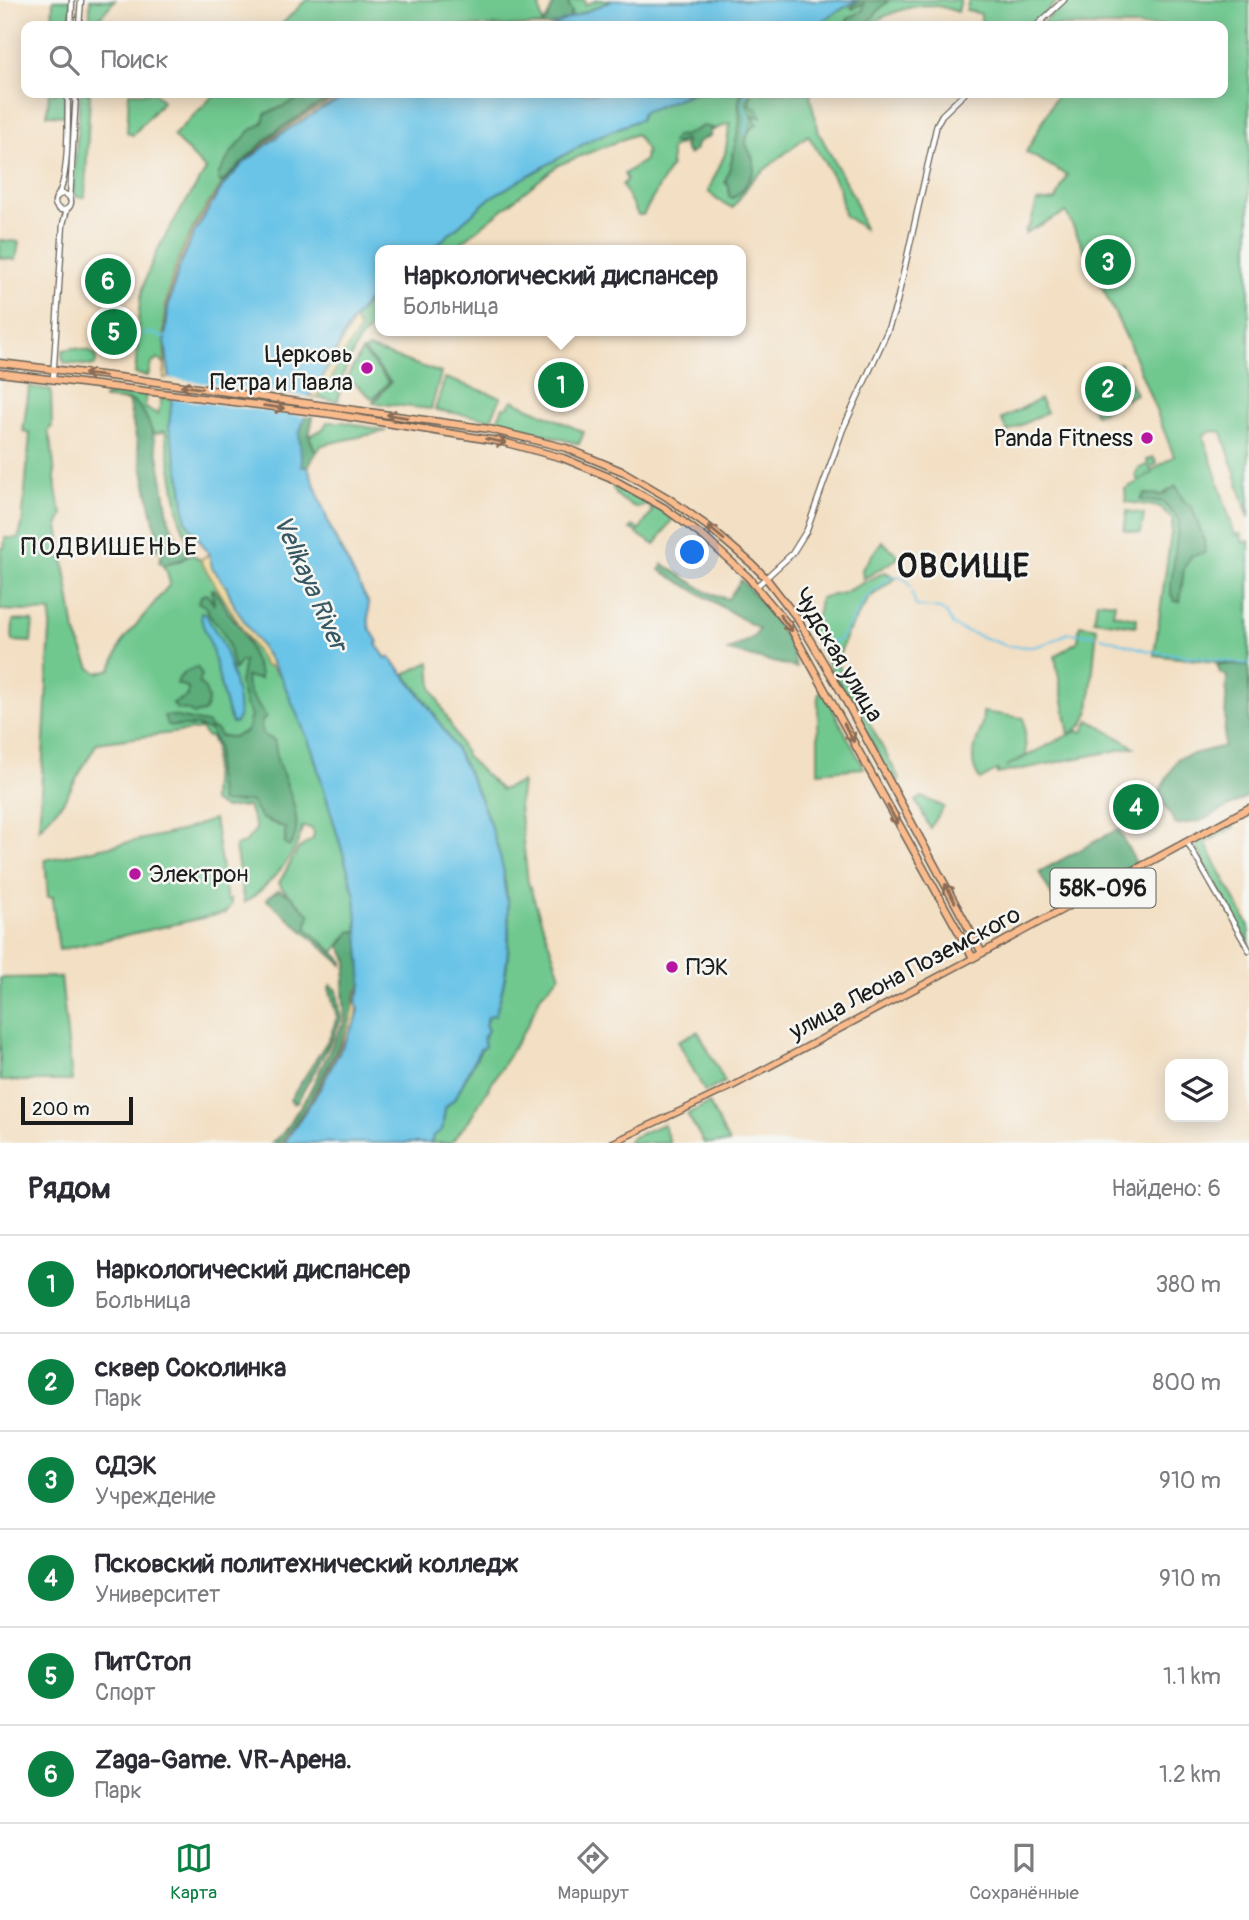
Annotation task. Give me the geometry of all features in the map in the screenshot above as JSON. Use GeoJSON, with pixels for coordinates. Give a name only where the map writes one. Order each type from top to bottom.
{"type":"FeatureCollection","features":[{"type":"Feature","properties":{"kind":"highway"},"geometry":{"type":"LineString","coordinates":[[0,363],[134,379],[331,410]]}},
{"type":"Feature","properties":{"kind":"highway"},"geometry":{"type":"LineString","coordinates":[[0,373],[331,410]]}},
{"type":"Feature","properties":{"kind":"highway","name":"Чудская улица"},"geometry":{"type":"LineString","coordinates":[[331,410],[489,429],[550,443],[624,472],[668,498],[710,528],[766,578],[802,626],[880,763],[982,953]]}},
{"type":"Feature","properties":{"kind":"highway","name":"Чудская улица"},"geometry":{"type":"LineString","coordinates":[[331,410],[492,440],[547,454],[619,481],[663,507],[704,537],[757,586],[790,627],[973,958]]}},
{"type":"Feature","properties":{"kind":"highway"},"geometry":{"type":"LineString","coordinates":[[523,447],[527,444],[526,437]]}},
{"type":"Feature","properties":{"kind":"highway"},"geometry":{"type":"LineString","coordinates":[[547,454],[547,446],[550,443]]}},
{"type":"Feature","properties":{"kind":"highway"},"geometry":{"type":"LineString","coordinates":[[860,755],[868,756],[872,749]]}},
{"type":"Feature","properties":{"kind":"highway"},"geometry":{"type":"LineString","coordinates":[[869,772],[869,766],[880,763]]}},
{"type":"Feature","properties":{"kind":"highway","name":"улица Леона Поземского"},"geometry":{"type":"LineString","coordinates":[[973,958],[1249,808]]}},
{"type":"Feature","properties":{"kind":"main road","name":"улица Леона Поземского"},"geometry":{"type":"LineString","coordinates":[[612,1143],[729,1088],[973,958]]}},
{"type":"Feature","properties":{"kind":"street"},"geometry":{"type":"LineString","coordinates":[[71,21],[72,0]]}},
{"type":"Feature","properties":{"kind":"street"},"geometry":{"type":"LineString","coordinates":[[79,21],[81,0]]}},
{"type":"Feature","properties":{"kind":"street"},"geometry":{"type":"LineString","coordinates":[[1041,21],[1064,0]]}},
{"type":"Feature","properties":{"kind":"street"},"geometry":{"type":"LineString","coordinates":[[63,224],[54,202],[62,187],[64,173],[68,98]]}},
{"type":"Feature","properties":{"kind":"street"},"geometry":{"type":"LineString","coordinates":[[53,380],[63,224],[71,199],[76,98]]}},
{"type":"Feature","properties":{"kind":"street"},"geometry":{"type":"LineString","coordinates":[[757,586],[792,554],[807,530],[843,429],[887,332],[904,276],[937,124],[942,115],[960,98]]}},
{"type":"Feature","properties":{"kind":"street"},"geometry":{"type":"LineString","coordinates":[[58,195],[66,194],[71,199]]}},
{"type":"Feature","properties":{"kind":"street"},"geometry":{"type":"LineString","coordinates":[[59,209],[67,209]]}},
{"type":"Feature","properties":{"kind":"street"},"geometry":{"type":"LineString","coordinates":[[1187,842],[1249,950]]}},
{"type":"Feature","properties":{"kind":"green space"},"geometry":{"type":"Polygon","coordinates":[[[53,0],[72,0],[70,21],[52,21],[53,0]]]}},
{"type":"Feature","properties":{"kind":"green space"},"geometry":{"type":"Polygon","coordinates":[[[90,0],[115,0],[97,21],[90,21],[90,0]]]}},
{"type":"Feature","properties":{"kind":"green space"},"geometry":{"type":"Polygon","coordinates":[[[306,0],[538,0],[542,21],[285,21],[306,0]]]}},
{"type":"Feature","properties":{"kind":"green space"},"geometry":{"type":"Polygon","coordinates":[[[555,0],[569,0],[572,12],[569,19],[546,21],[555,0]]]}},
{"type":"Feature","properties":{"kind":"green space"},"geometry":{"type":"Polygon","coordinates":[[[569,0],[585,0],[585,5],[597,0],[614,0],[569,19],[569,0]]]}},
{"type":"Feature","properties":{"kind":"green space"},"geometry":{"type":"Polygon","coordinates":[[[857,0],[961,0],[958,12],[929,5],[911,7],[877,21],[821,21],[857,0]]]}},
{"type":"Feature","properties":{"kind":"green space"},"geometry":{"type":"Polygon","coordinates":[[[860,0],[889,0],[868,21],[847,21],[863,10],[864,3],[853,9],[851,7],[860,0]]]}},
{"type":"Feature","properties":{"kind":"green space"},"geometry":{"type":"Polygon","coordinates":[[[969,0],[1059,0],[1036,21],[981,21],[981,14],[966,10],[969,0]]]}},
{"type":"Feature","properties":{"kind":"green space"},"geometry":{"type":"Polygon","coordinates":[[[1069,0],[1249,0],[1249,518],[1222,432],[1212,431],[1203,435],[1235,535],[1241,534],[1243,543],[1249,541],[1249,666],[1154,655],[1173,520],[1160,507],[1126,502],[1125,489],[1153,473],[1138,481],[1135,475],[1139,468],[1148,465],[1147,460],[1153,457],[1157,463],[1150,468],[1151,471],[1174,456],[1129,343],[1066,212],[1025,233],[1037,202],[1056,200],[1067,175],[1026,152],[1055,98],[1228,98],[1228,21],[1045,21],[1069,0]]]}},
{"type":"Feature","properties":{"kind":"green space"},"geometry":{"type":"Polygon","coordinates":[[[49,98],[66,98],[65,116],[47,115],[49,98]]]}},
{"type":"Feature","properties":{"kind":"green space"},"geometry":{"type":"Polygon","coordinates":[[[80,98],[90,98],[85,197],[75,197],[73,190],[80,98]]]}},
{"type":"Feature","properties":{"kind":"green space"},"geometry":{"type":"Polygon","coordinates":[[[129,98],[160,98],[163,101],[133,135],[127,133],[129,98]]]}},
{"type":"Feature","properties":{"kind":"green space"},"geometry":{"type":"Polygon","coordinates":[[[211,98],[298,98],[267,113],[263,123],[237,146],[218,175],[223,182],[264,142],[281,128],[315,105],[330,98],[338,98],[309,113],[272,138],[239,167],[211,200],[189,236],[173,276],[165,319],[166,365],[159,359],[151,364],[148,376],[135,374],[139,314],[146,278],[165,237],[206,170],[173,136],[211,98]]]}},
{"type":"Feature","properties":{"kind":"green space"},"geometry":{"type":"Polygon","coordinates":[[[298,98],[333,98],[274,132],[221,183],[218,175],[233,150],[251,130],[263,123],[265,114],[298,98]]]}},
{"type":"Feature","properties":{"kind":"green space"},"geometry":{"type":"Polygon","coordinates":[[[679,98],[810,98],[819,133],[854,198],[864,229],[844,215],[839,187],[808,135],[753,179],[733,208],[717,200],[708,191],[725,154],[730,123],[671,148],[671,166],[643,215],[638,215],[622,185],[627,180],[624,174],[645,160],[646,150],[636,134],[558,165],[458,245],[437,245],[491,197],[594,138],[640,119],[641,113],[679,98]]]}},
{"type":"Feature","properties":{"kind":"green space"},"geometry":{"type":"Polygon","coordinates":[[[740,98],[750,98],[749,105],[757,108],[761,117],[753,116],[757,124],[748,132],[746,144],[753,159],[754,171],[733,198],[729,197],[729,187],[725,182],[739,126],[740,98]]]}},
{"type":"Feature","properties":{"kind":"green space"},"geometry":{"type":"Polygon","coordinates":[[[703,126],[713,128],[710,129],[711,135],[697,143],[696,149],[689,155],[684,147],[686,141],[683,139],[675,144],[672,142],[676,136],[686,135],[703,126]]]}},
{"type":"Feature","properties":{"kind":"green space"},"geometry":{"type":"Polygon","coordinates":[[[0,240],[19,242],[16,260],[0,258],[0,240]]]}},
{"type":"Feature","properties":{"kind":"green space"},"geometry":{"type":"Polygon","coordinates":[[[375,296],[375,325],[359,340],[342,377],[338,401],[308,397],[348,327],[375,296]]]}},
{"type":"Feature","properties":{"kind":"green space"},"geometry":{"type":"Polygon","coordinates":[[[74,348],[90,351],[96,356],[94,366],[65,363],[62,358],[63,350],[74,348]]]}},
{"type":"Feature","properties":{"kind":"green space"},"geometry":{"type":"Polygon","coordinates":[[[368,348],[441,373],[431,409],[373,403],[391,382],[364,351],[368,348]]]}},
{"type":"Feature","properties":{"kind":"green space"},"geometry":{"type":"Polygon","coordinates":[[[362,351],[389,382],[373,399],[347,377],[362,351]]]}},
{"type":"Feature","properties":{"kind":"green space"},"geometry":{"type":"Polygon","coordinates":[[[1120,363],[1136,394],[1096,415],[1080,385],[1120,363]]]}},
{"type":"Feature","properties":{"kind":"green space"},"geometry":{"type":"Polygon","coordinates":[[[445,378],[501,397],[491,419],[435,410],[445,378]]]}},
{"type":"Feature","properties":{"kind":"green space"},"geometry":{"type":"Polygon","coordinates":[[[29,387],[51,390],[52,426],[48,432],[57,496],[63,515],[58,526],[75,631],[90,668],[98,673],[111,669],[122,642],[170,584],[163,566],[192,554],[207,569],[248,641],[282,677],[312,749],[355,896],[358,931],[350,932],[334,952],[305,928],[310,915],[279,883],[298,849],[313,839],[311,828],[302,827],[295,848],[280,870],[244,903],[235,846],[245,843],[256,829],[248,806],[224,808],[212,801],[215,747],[211,737],[207,737],[201,729],[97,743],[63,802],[39,829],[51,612],[0,610],[1,549],[4,548],[5,538],[18,538],[22,526],[30,434],[23,432],[29,387]]]}},
{"type":"Feature","properties":{"kind":"green space"},"geometry":{"type":"Polygon","coordinates":[[[113,393],[146,394],[145,408],[158,414],[162,397],[172,398],[169,427],[181,479],[186,521],[195,533],[187,538],[180,521],[165,431],[154,434],[140,409],[132,402],[103,399],[113,393]]]}},
{"type":"Feature","properties":{"kind":"green space"},"geometry":{"type":"Polygon","coordinates":[[[1040,399],[1047,412],[1008,432],[1001,419],[1040,399]]]}},
{"type":"Feature","properties":{"kind":"green space"},"geometry":{"type":"Polygon","coordinates":[[[128,400],[138,406],[153,434],[170,523],[180,545],[187,544],[189,550],[182,559],[163,566],[159,561],[163,552],[159,548],[157,550],[158,541],[128,400]]]}},
{"type":"Feature","properties":{"kind":"green space"},"geometry":{"type":"Polygon","coordinates":[[[512,400],[584,432],[579,444],[497,421],[503,407],[508,407],[512,400]]]}},
{"type":"Feature","properties":{"kind":"green space"},"geometry":{"type":"Polygon","coordinates":[[[305,416],[313,417],[309,436],[316,453],[308,467],[302,467],[299,434],[305,416]]]}},
{"type":"Feature","properties":{"kind":"green space"},"geometry":{"type":"Polygon","coordinates":[[[327,422],[344,422],[386,431],[322,445],[316,453],[309,436],[323,429],[327,422]]]}},
{"type":"Feature","properties":{"kind":"green space"},"geometry":{"type":"Polygon","coordinates":[[[612,483],[649,504],[637,508],[628,503],[617,496],[612,483]]]}},
{"type":"Feature","properties":{"kind":"green space"},"geometry":{"type":"Polygon","coordinates":[[[1176,486],[1183,500],[1192,507],[1204,540],[1205,553],[1191,556],[1184,568],[1180,602],[1175,601],[1171,595],[1179,519],[1162,502],[1141,500],[1144,494],[1162,495],[1176,486]]]}},
{"type":"Feature","properties":{"kind":"green space"},"geometry":{"type":"Polygon","coordinates":[[[655,507],[673,518],[655,545],[630,529],[632,526],[640,529],[652,512],[650,509],[655,507]]]}},
{"type":"Feature","properties":{"kind":"green space"},"geometry":{"type":"Polygon","coordinates":[[[1127,511],[1144,514],[1141,533],[1124,530],[1127,511]]]}},
{"type":"Feature","properties":{"kind":"green space"},"geometry":{"type":"Polygon","coordinates":[[[882,541],[900,557],[863,579],[862,569],[882,541]]]}},
{"type":"Feature","properties":{"kind":"green space"},"geometry":{"type":"Polygon","coordinates":[[[663,564],[707,592],[728,599],[741,580],[782,632],[797,668],[728,651],[754,637],[759,629],[660,570],[663,564]]]}},
{"type":"Feature","properties":{"kind":"green space"},"geometry":{"type":"Polygon","coordinates":[[[885,572],[896,578],[869,598],[846,635],[837,663],[900,780],[895,784],[810,631],[818,612],[820,598],[843,593],[885,572]]]}},
{"type":"Feature","properties":{"kind":"green space"},"geometry":{"type":"Polygon","coordinates":[[[212,589],[242,630],[260,674],[260,679],[246,677],[246,683],[250,694],[266,717],[261,723],[263,735],[274,740],[278,762],[294,805],[296,828],[289,847],[285,844],[285,828],[261,818],[250,801],[220,801],[216,774],[218,748],[210,730],[197,726],[170,726],[164,716],[207,723],[217,730],[220,736],[233,737],[247,731],[251,715],[245,705],[240,683],[244,661],[234,670],[225,636],[207,608],[198,602],[202,595],[208,594],[214,605],[212,589]]]}},
{"type":"Feature","properties":{"kind":"green space"},"geometry":{"type":"Polygon","coordinates":[[[1097,601],[1115,603],[1113,614],[1137,618],[1136,626],[1094,620],[1097,601]]]}},
{"type":"Feature","properties":{"kind":"green space"},"geometry":{"type":"Polygon","coordinates":[[[13,620],[33,621],[31,642],[12,641],[13,620]]]}},
{"type":"Feature","properties":{"kind":"green space"},"geometry":{"type":"Polygon","coordinates":[[[1080,625],[1097,628],[1089,711],[1083,724],[1069,735],[1055,656],[1078,641],[1080,625]]]}},
{"type":"Feature","properties":{"kind":"green space"},"geometry":{"type":"Polygon","coordinates":[[[430,662],[432,688],[467,757],[501,790],[522,782],[519,806],[528,882],[560,975],[541,995],[528,1024],[470,1119],[451,1143],[431,1143],[433,1136],[442,1130],[445,1108],[456,1097],[484,1047],[488,1016],[495,1015],[504,981],[509,914],[497,848],[473,784],[433,712],[404,674],[430,662]]]}},
{"type":"Feature","properties":{"kind":"green space"},"geometry":{"type":"Polygon","coordinates":[[[1217,664],[1249,666],[1249,796],[1201,821],[1176,825],[1158,794],[1178,758],[1224,746],[1227,676],[1220,673],[1217,664]]]}},
{"type":"Feature","properties":{"kind":"green space"},"geometry":{"type":"Polygon","coordinates":[[[197,667],[202,675],[199,683],[208,700],[204,712],[194,714],[177,709],[173,703],[188,696],[188,687],[177,684],[184,673],[197,667]]]}},
{"type":"Feature","properties":{"kind":"green space"},"geometry":{"type":"Polygon","coordinates":[[[821,691],[864,768],[818,772],[818,695],[821,691]]]}},
{"type":"Feature","properties":{"kind":"green space"},"geometry":{"type":"Polygon","coordinates":[[[983,712],[1024,718],[1026,756],[1005,767],[1076,731],[1083,732],[1089,720],[1134,747],[997,774],[998,770],[980,780],[975,770],[973,754],[983,712]]]}},
{"type":"Feature","properties":{"kind":"green space"},"geometry":{"type":"Polygon","coordinates":[[[922,797],[944,807],[930,828],[916,801],[922,797]]]}},
{"type":"Feature","properties":{"kind":"green space","name":"Электрон"},"geometry":{"type":"Polygon","coordinates":[[[214,819],[227,900],[231,900],[225,913],[59,950],[53,897],[48,897],[45,860],[181,831],[214,819]]]}},
{"type":"Feature","properties":{"kind":"green space"},"geometry":{"type":"Polygon","coordinates":[[[1232,823],[1234,827],[1205,843],[1249,926],[1249,943],[1195,843],[1232,823]]]}},
{"type":"Feature","properties":{"kind":"green space"},"geometry":{"type":"Polygon","coordinates":[[[1118,829],[1136,863],[1057,905],[1039,872],[1118,829]]]}},
{"type":"Feature","properties":{"kind":"green space"},"geometry":{"type":"Polygon","coordinates":[[[278,890],[291,896],[310,915],[306,928],[343,961],[343,965],[266,899],[278,890]]]}},
{"type":"Feature","properties":{"kind":"green space"},"geometry":{"type":"Polygon","coordinates":[[[358,931],[362,984],[355,995],[351,1022],[310,1101],[281,1143],[271,1143],[283,1133],[309,1093],[345,1020],[343,987],[348,961],[340,946],[350,932],[358,931]]]}},
{"type":"Feature","properties":{"kind":"green space"},"geometry":{"type":"Polygon","coordinates":[[[61,977],[72,1081],[0,1081],[0,978],[61,977]]]}},
{"type":"Feature","properties":{"kind":"green space"},"geometry":{"type":"Polygon","coordinates":[[[331,985],[337,990],[341,1019],[332,1040],[294,1104],[290,1100],[330,1037],[337,1017],[329,988],[331,985]]]}},
{"type":"Feature","properties":{"kind":"green space"},"geometry":{"type":"Polygon","coordinates":[[[698,1031],[725,1082],[705,1092],[678,1041],[698,1031]]]}},
{"type":"Feature","properties":{"kind":"green space"},"geometry":{"type":"Polygon","coordinates":[[[709,1103],[729,1143],[704,1143],[687,1114],[709,1103]]]}},
{"type":"Feature","properties":{"kind":"green space"},"geometry":{"type":"Polygon","coordinates":[[[663,1124],[670,1143],[628,1143],[631,1138],[663,1124]]]}},
{"type":"Feature","properties":{"kind":"sand"},"geometry":{"type":"Polygon","coordinates":[[[338,98],[345,98],[297,125],[244,163],[293,123],[338,98]]]}},
{"type":"Feature","properties":{"kind":"sand"},"geometry":{"type":"Polygon","coordinates":[[[221,186],[182,260],[169,299],[165,340],[170,379],[164,378],[164,321],[172,279],[193,230],[221,186]]]}},
{"type":"Feature","properties":{"kind":"sand"},"geometry":{"type":"Polygon","coordinates":[[[354,319],[360,329],[340,361],[331,382],[322,386],[317,398],[308,397],[319,385],[354,319]]]}},
{"type":"Feature","properties":{"kind":"sand"},"geometry":{"type":"Polygon","coordinates":[[[209,554],[212,567],[227,588],[235,607],[281,677],[270,666],[265,666],[200,560],[209,554]]]}},
{"type":"Feature","properties":{"kind":"sand"},"geometry":{"type":"Polygon","coordinates":[[[362,984],[356,1020],[320,1089],[284,1143],[281,1143],[301,1116],[327,1071],[349,1025],[357,993],[362,984]]]}},
{"type":"Feature","properties":{"kind":"water"},"geometry":{"type":"Polygon","coordinates":[[[614,0],[857,0],[821,21],[563,21],[614,0]]]}},
{"type":"Feature","properties":{"kind":"water","name":"Velikaya River"},"geometry":{"type":"Polygon","coordinates":[[[344,98],[679,98],[641,113],[641,119],[594,138],[491,197],[437,245],[375,245],[375,296],[347,328],[319,385],[308,397],[299,434],[302,467],[308,467],[332,532],[368,602],[369,627],[378,642],[376,644],[428,705],[460,757],[486,813],[504,872],[508,937],[499,1003],[495,1015],[488,1017],[485,1025],[488,1030],[483,1039],[485,1047],[480,1049],[456,1097],[445,1108],[442,1130],[433,1136],[431,1143],[284,1143],[320,1089],[359,1010],[356,1002],[362,984],[355,896],[312,749],[281,677],[235,607],[227,588],[212,567],[209,554],[186,521],[181,479],[169,427],[172,398],[165,342],[168,308],[178,270],[193,235],[222,187],[244,163],[281,134],[344,98]]]}},
{"type":"Feature","properties":{"kind":"water"},"geometry":{"type":"Polygon","coordinates":[[[201,612],[206,614],[227,656],[237,695],[236,723],[232,723],[228,713],[201,612]]]}},
{"type":"Feature","properties":{"kind":"pier"},"geometry":{"type":"Polygon","coordinates":[[[167,378],[312,397],[309,417],[169,398],[167,378]]]}},
{"type":"Feature","properties":{"kind":"waterway"},"geometry":{"type":"LineString","coordinates":[[744,98],[742,101],[748,119],[745,134]]}},
{"type":"Feature","properties":{"kind":"waterway"},"geometry":{"type":"LineString","coordinates":[[143,334],[152,333],[163,338],[167,336]]}},
{"type":"Feature","properties":{"kind":"waterway"},"geometry":{"type":"LineString","coordinates":[[823,646],[840,639],[865,599],[890,577],[906,579],[911,587]]}},
{"type":"Feature","properties":{"kind":"waterway"},"geometry":{"type":"LineString","coordinates":[[912,593],[916,606],[940,609],[946,613],[953,625],[960,629],[1007,646],[1033,647],[1068,633],[1095,635]]}},
{"type":"Feature","properties":{"kind":"waterway"},"geometry":{"type":"LineString","coordinates":[[1101,637],[1149,651],[1249,664]]}},
{"type":"Feature","properties":{"kind":"place","name":"СДЭК"},"geometry":{"type":"Point","coordinates":[1108,262]}},
{"type":"Feature","properties":{"kind":"place","name":"Zaga-Game. VR-Арена."},"geometry":{"type":"Point","coordinates":[108,281]}},
{"type":"Feature","properties":{"kind":"place","name":"ПитСтоп"},"geometry":{"type":"Point","coordinates":[114,332]}},
{"type":"Feature","properties":{"kind":"place","name":"Церковь Петра и Павла"},"geometry":{"type":"Point","coordinates":[367,368]}},
{"type":"Feature","properties":{"kind":"place","name":"Наркологический диспансер"},"geometry":{"type":"Point","coordinates":[561,385]}},
{"type":"Feature","properties":{"kind":"place","name":"сквер Соколинка"},"geometry":{"type":"Point","coordinates":[1108,389]}},
{"type":"Feature","properties":{"kind":"place","name":"Panda Fitness"},"geometry":{"type":"Point","coordinates":[1147,438]}},
{"type":"Feature","properties":{"kind":"place","name":"Псковский политехнический колледж"},"geometry":{"type":"Point","coordinates":[1136,807]}},
{"type":"Feature","properties":{"kind":"place","name":"Электрон"},"geometry":{"type":"Point","coordinates":[135,874]}},
{"type":"Feature","properties":{"kind":"place","name":"ПЭК"},"geometry":{"type":"Point","coordinates":[672,967]}},
{"type":"Feature","properties":{"kind":"district","name":"ПОДВИШЕНЬЕ"},"geometry":{"type":"Point","coordinates":[110,547]}},
{"type":"Feature","properties":{"kind":"district","name":"ОВСИЩЕ"},"geometry":{"type":"Point","coordinates":[964,567]}}]}
